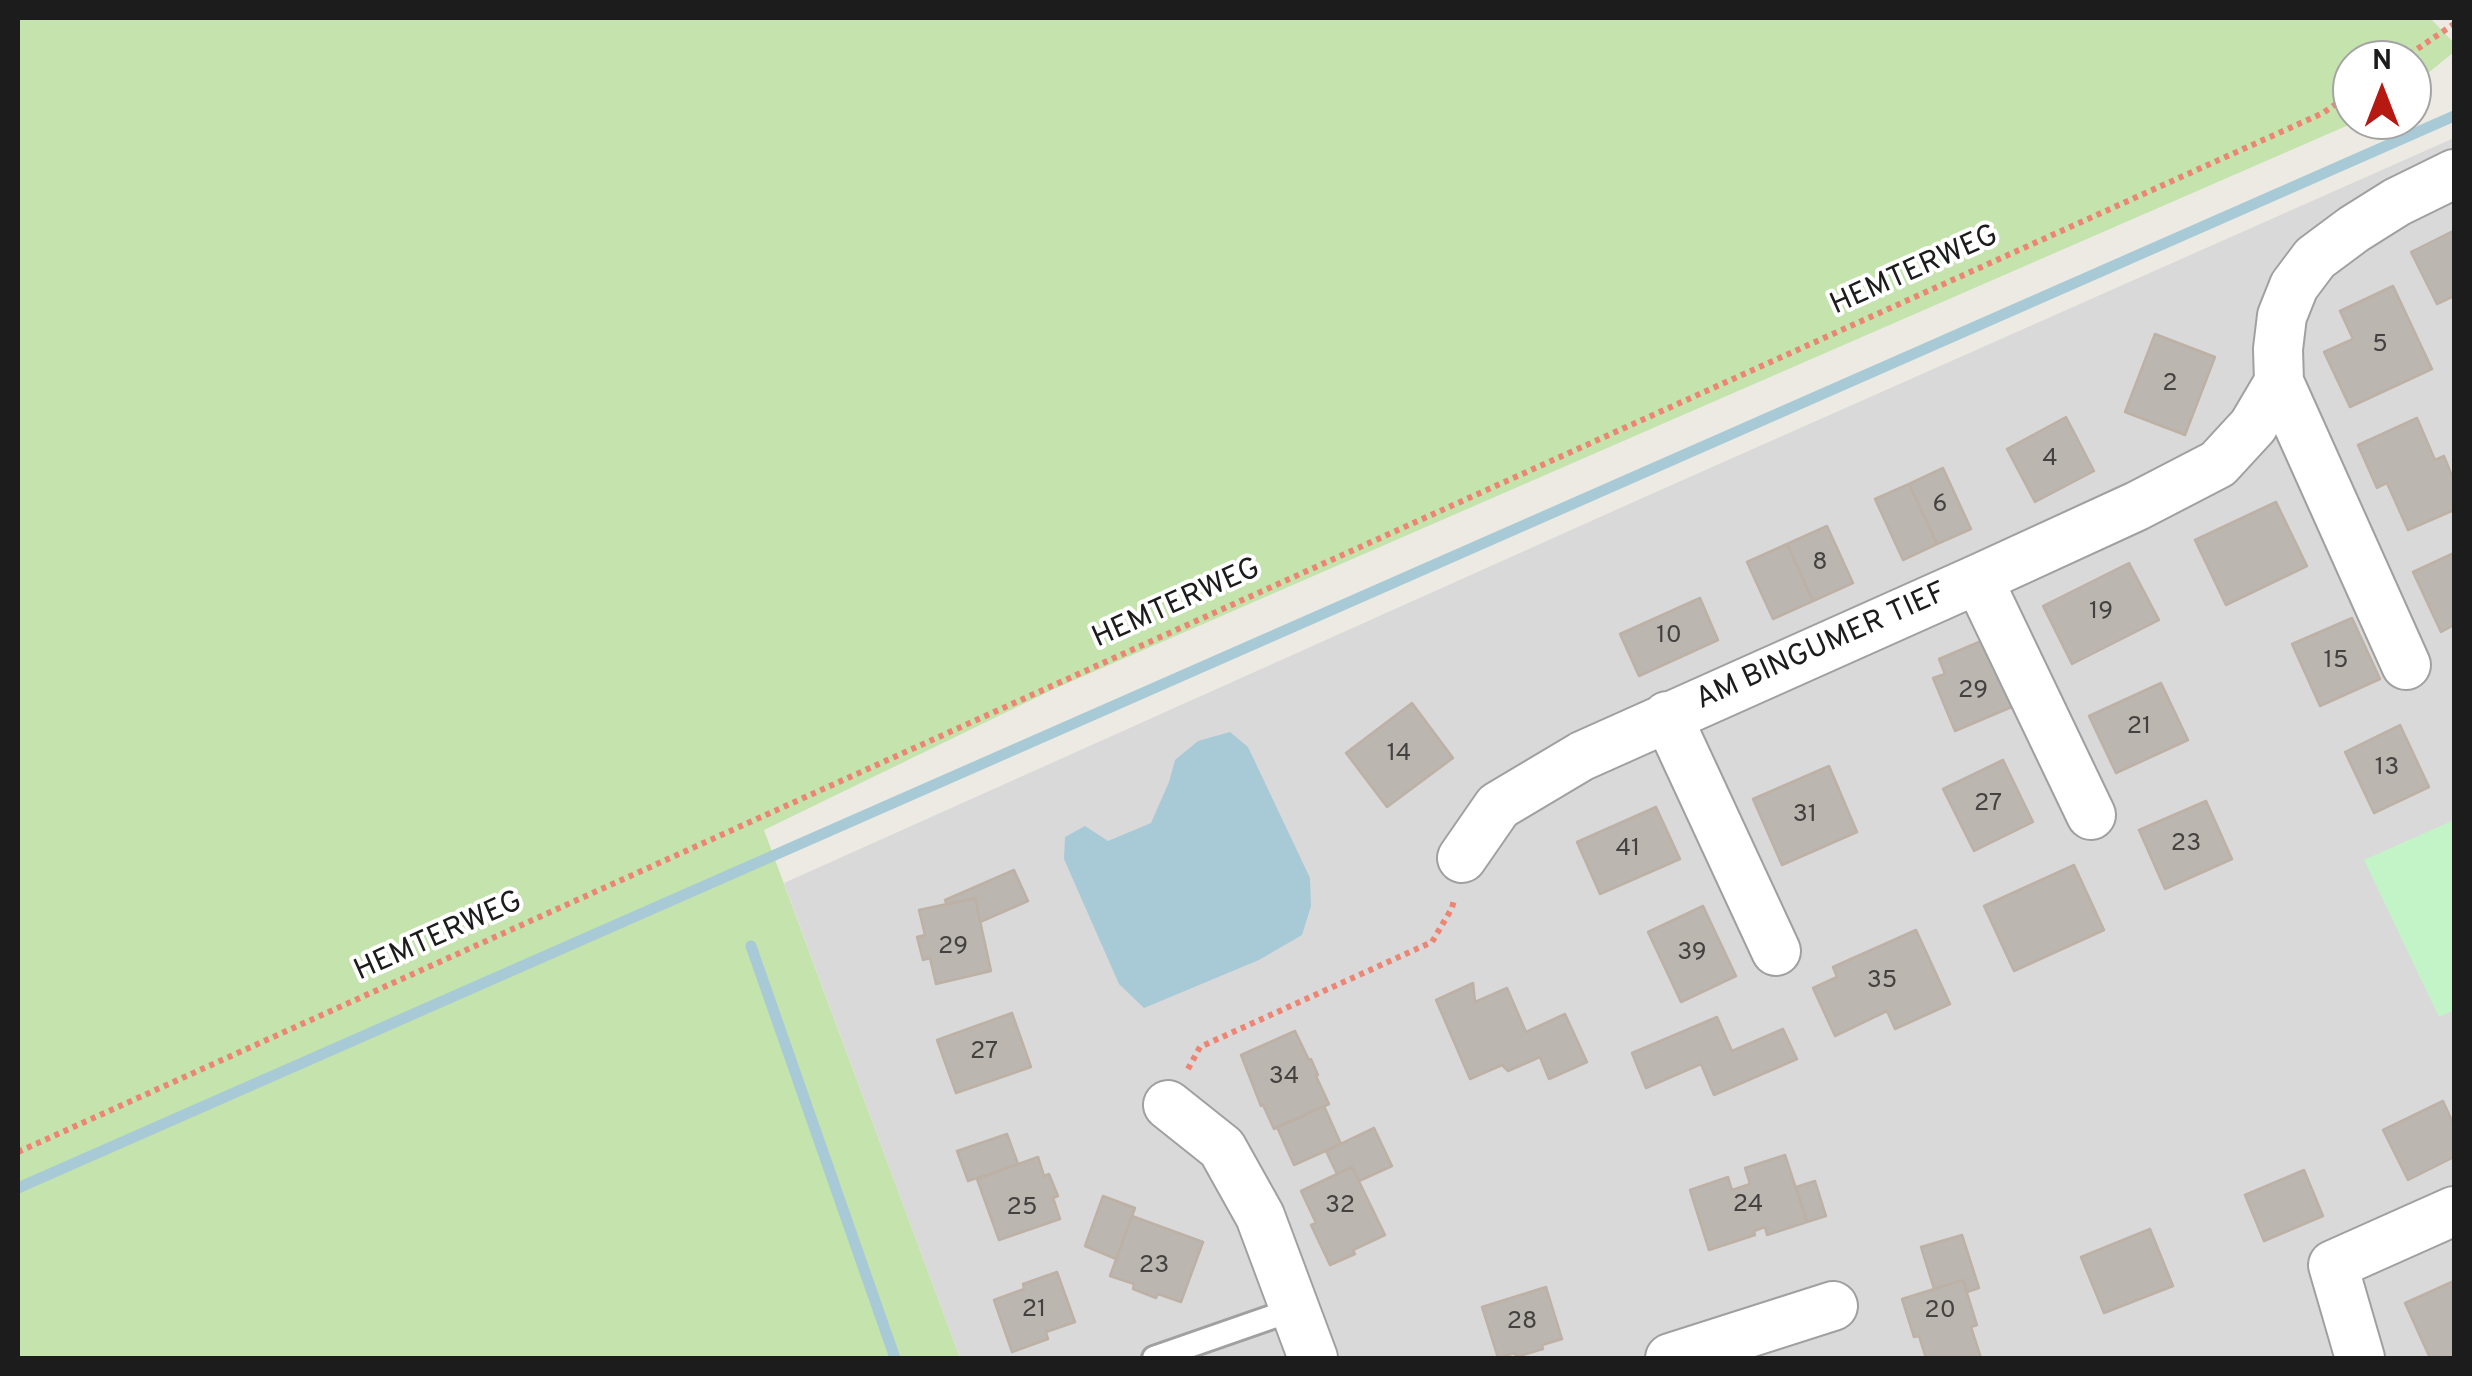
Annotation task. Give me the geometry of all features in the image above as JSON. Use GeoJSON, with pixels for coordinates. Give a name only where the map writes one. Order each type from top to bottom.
{"type":"FeatureCollection","features":[{"type":"Feature","properties":{"kind":"street","name":"AM BINGUMER TIEF"},"geometry":{"type":"LineString","coordinates":[[2406,665],[2279,382],[2278,350],[2282,316],[2294,286],[2315,258],[2397,202],[2454,174]]}},
{"type":"Feature","properties":{"kind":"street","name":"AM BINGUMER TIEF"},"geometry":{"type":"LineString","coordinates":[[1462,858],[1498,806],[1582,756],[2138,506],[2218,464],[2253,426],[2279,382]]}},
{"type":"Feature","properties":{"kind":"street","name":"AM BINGUMER TIEF"},"geometry":{"type":"LineString","coordinates":[[1978,579],[2090,815]]}},
{"type":"Feature","properties":{"kind":"street","name":"AM BINGUMER TIEF"},"geometry":{"type":"LineString","coordinates":[[1667,716],[1776,951]]}},
{"type":"Feature","properties":{"kind":"street"},"geometry":{"type":"LineString","coordinates":[[1168,1105],[1222,1148],[1260,1216],[1313,1358]]}},
{"type":"Feature","properties":{"kind":"street"},"geometry":{"type":"LineString","coordinates":[[2360,1358],[2333,1265],[2454,1212]]}},
{"type":"Feature","properties":{"kind":"street"},"geometry":{"type":"LineString","coordinates":[[1670,1358],[1833,1306]]}},
{"type":"Feature","properties":{"kind":"lane"},"geometry":{"type":"LineString","coordinates":[[1154,1358],[1295,1309]]}},
{"type":"Feature","properties":{"kind":"path"},"geometry":{"type":"LineString","coordinates":[[2431,40],[2454,24]]}},
{"type":"Feature","properties":{"kind":"path","name":"HEMTERWEG"},"geometry":{"type":"LineString","coordinates":[[18,1152],[2332,106]]}},
{"type":"Feature","properties":{"kind":"path"},"geometry":{"type":"LineString","coordinates":[[1168,1105],[1200,1047],[1432,942],[1452,908],[1462,858]]}},
{"type":"Feature","properties":{"kind":"shaded area"},"geometry":{"type":"Polygon","coordinates":[[[2454,138],[2454,1358],[960,1358],[784,883],[2454,138]]]}},
{"type":"Feature","properties":{"kind":"green space"},"geometry":{"type":"Polygon","coordinates":[[[18,18],[2430,18],[2454,43],[2454,52],[2432,70],[2432,40],[2332,40],[2332,132],[1054,689],[764,830],[960,1358],[18,1358],[18,18]]]}},
{"type":"Feature","properties":{"kind":"green space"},"geometry":{"type":"Polygon","coordinates":[[[2454,820],[2454,1010],[2439,1017],[2364,860],[2454,820]]]}},
{"type":"Feature","properties":{"kind":"water"},"geometry":{"type":"Polygon","coordinates":[[[1230,732],[1248,747],[1310,878],[1311,906],[1302,935],[1259,960],[1144,1008],[1119,984],[1064,859],[1065,837],[1085,826],[1108,841],[1151,823],[1175,760],[1198,741],[1230,732]]]}},
{"type":"Feature","properties":{"kind":"building"},"geometry":{"type":"Polygon","coordinates":[[[2453,231],[2454,296],[2437,304],[2411,252],[2453,231]]]}},
{"type":"Feature","properties":{"kind":"building"},"geometry":{"type":"Polygon","coordinates":[[[2393,286],[2432,369],[2350,407],[2324,352],[2353,339],[2340,311],[2393,286]]]}},
{"type":"Feature","properties":{"kind":"building"},"geometry":{"type":"Polygon","coordinates":[[[2155,334],[2215,357],[2185,435],[2125,412],[2155,334]]]}},
{"type":"Feature","properties":{"kind":"building"},"geometry":{"type":"Polygon","coordinates":[[[2066,417],[2094,471],[2035,502],[2007,449],[2066,417]]]}},
{"type":"Feature","properties":{"kind":"building"},"geometry":{"type":"Polygon","coordinates":[[[2417,418],[2435,460],[2444,456],[2454,481],[2454,510],[2408,530],[2387,483],[2377,488],[2358,445],[2417,418]]]}},
{"type":"Feature","properties":{"kind":"building"},"geometry":{"type":"Polygon","coordinates":[[[1943,468],[1971,529],[1937,544],[1909,484],[1943,468]]]}},
{"type":"Feature","properties":{"kind":"building"},"geometry":{"type":"Polygon","coordinates":[[[1909,484],[1937,544],[1903,560],[1875,499],[1909,484]]]}},
{"type":"Feature","properties":{"kind":"building"},"geometry":{"type":"Polygon","coordinates":[[[2276,502],[2307,566],[2226,605],[2195,540],[2276,502]]]}},
{"type":"Feature","properties":{"kind":"building"},"geometry":{"type":"Polygon","coordinates":[[[1827,526],[1853,583],[1813,601],[1787,544],[1827,526]]]}},
{"type":"Feature","properties":{"kind":"building"},"geometry":{"type":"Polygon","coordinates":[[[1787,544],[1813,601],[1773,619],[1747,562],[1787,544]]]}},
{"type":"Feature","properties":{"kind":"building"},"geometry":{"type":"Polygon","coordinates":[[[2454,553],[2454,625],[2441,632],[2413,572],[2454,553]]]}},
{"type":"Feature","properties":{"kind":"building"},"geometry":{"type":"Polygon","coordinates":[[[2129,563],[2159,620],[2072,664],[2043,606],[2129,563]]]}},
{"type":"Feature","properties":{"kind":"building"},"geometry":{"type":"Polygon","coordinates":[[[1700,598],[1718,640],[1639,676],[1620,634],[1700,598]]]}},
{"type":"Feature","properties":{"kind":"building"},"geometry":{"type":"Polygon","coordinates":[[[2352,618],[2380,679],[2320,706],[2292,644],[2352,618]]]}},
{"type":"Feature","properties":{"kind":"building"},"geometry":{"type":"Polygon","coordinates":[[[1986,639],[2014,706],[1955,731],[1933,678],[1945,674],[1939,659],[1986,639]]]}},
{"type":"Feature","properties":{"kind":"building"},"geometry":{"type":"Polygon","coordinates":[[[2161,683],[2188,740],[2116,773],[2089,716],[2161,683]]]}},
{"type":"Feature","properties":{"kind":"building"},"geometry":{"type":"Polygon","coordinates":[[[1412,703],[1453,758],[1387,807],[1346,753],[1412,703]]]}},
{"type":"Feature","properties":{"kind":"building"},"geometry":{"type":"Polygon","coordinates":[[[2400,725],[2429,787],[2374,813],[2345,752],[2400,725]]]}},
{"type":"Feature","properties":{"kind":"building"},"geometry":{"type":"Polygon","coordinates":[[[2003,760],[2033,822],[1974,851],[1943,789],[2003,760]]]}},
{"type":"Feature","properties":{"kind":"building"},"geometry":{"type":"Polygon","coordinates":[[[1829,766],[1857,832],[1782,865],[1753,799],[1829,766]]]}},
{"type":"Feature","properties":{"kind":"building"},"geometry":{"type":"Polygon","coordinates":[[[2206,801],[2232,859],[2165,889],[2139,830],[2206,801]]]}},
{"type":"Feature","properties":{"kind":"building"},"geometry":{"type":"Polygon","coordinates":[[[1656,807],[1680,859],[1600,894],[1577,842],[1656,807]]]}},
{"type":"Feature","properties":{"kind":"building"},"geometry":{"type":"Polygon","coordinates":[[[2074,865],[2104,930],[2014,971],[1984,906],[2074,865]]]}},
{"type":"Feature","properties":{"kind":"building"},"geometry":{"type":"Polygon","coordinates":[[[1014,870],[1028,901],[980,922],[975,898],[947,905],[945,900],[1014,870]]]}},
{"type":"Feature","properties":{"kind":"building"},"geometry":{"type":"Polygon","coordinates":[[[975,898],[991,971],[936,984],[930,958],[923,960],[917,937],[925,935],[919,910],[975,898]]]}},
{"type":"Feature","properties":{"kind":"building"},"geometry":{"type":"Polygon","coordinates":[[[1703,906],[1736,976],[1681,1002],[1648,932],[1703,906]]]}},
{"type":"Feature","properties":{"kind":"building"},"geometry":{"type":"Polygon","coordinates":[[[1916,930],[1950,1004],[1895,1029],[1887,1011],[1835,1036],[1813,988],[1837,977],[1833,967],[1916,930]]]}},
{"type":"Feature","properties":{"kind":"building"},"geometry":{"type":"Polygon","coordinates":[[[1473,983],[1475,1002],[1507,988],[1526,1032],[1565,1014],[1587,1062],[1549,1079],[1540,1057],[1508,1071],[1502,1065],[1470,1079],[1436,1000],[1473,983]]]}},
{"type":"Feature","properties":{"kind":"building"},"geometry":{"type":"Polygon","coordinates":[[[1012,1013],[1031,1067],[956,1093],[937,1040],[1012,1013]]]}},
{"type":"Feature","properties":{"kind":"building"},"geometry":{"type":"Polygon","coordinates":[[[1717,1017],[1732,1051],[1783,1029],[1797,1059],[1714,1095],[1701,1064],[1646,1088],[1632,1053],[1717,1017]]]}},
{"type":"Feature","properties":{"kind":"building"},"geometry":{"type":"Polygon","coordinates":[[[1295,1031],[1329,1104],[1274,1129],[1241,1055],[1295,1031]]]}},
{"type":"Feature","properties":{"kind":"building"},"geometry":{"type":"Polygon","coordinates":[[[2443,1101],[2454,1125],[2454,1157],[2408,1180],[2383,1130],[2443,1101]]]}},
{"type":"Feature","properties":{"kind":"building"},"geometry":{"type":"Polygon","coordinates":[[[1324,1106],[1341,1144],[1294,1165],[1277,1127],[1324,1106]]]}},
{"type":"Feature","properties":{"kind":"building"},"geometry":{"type":"Polygon","coordinates":[[[1374,1128],[1392,1166],[1359,1181],[1352,1167],[1337,1174],[1326,1151],[1374,1128]]]}},
{"type":"Feature","properties":{"kind":"building"},"geometry":{"type":"Polygon","coordinates":[[[1007,1134],[1018,1164],[968,1181],[957,1151],[1007,1134]]]}},
{"type":"Feature","properties":{"kind":"building"},"geometry":{"type":"Polygon","coordinates":[[[1785,1155],[1807,1222],[1767,1235],[1765,1227],[1754,1231],[1755,1235],[1709,1250],[1690,1190],[1728,1177],[1732,1190],[1750,1184],[1745,1168],[1785,1155]]]}},
{"type":"Feature","properties":{"kind":"building"},"geometry":{"type":"Polygon","coordinates":[[[1038,1157],[1044,1176],[1049,1174],[1058,1196],[1053,1198],[1060,1219],[999,1240],[977,1179],[1038,1157]]]}},
{"type":"Feature","properties":{"kind":"building"},"geometry":{"type":"Polygon","coordinates":[[[1352,1167],[1385,1235],[1330,1265],[1311,1225],[1316,1223],[1301,1191],[1352,1167]]]}},
{"type":"Feature","properties":{"kind":"building"},"geometry":{"type":"Polygon","coordinates":[[[2304,1170],[2323,1216],[2264,1241],[2245,1195],[2304,1170]]]}},
{"type":"Feature","properties":{"kind":"building"},"geometry":{"type":"Polygon","coordinates":[[[1815,1181],[1826,1216],[1807,1222],[1796,1187],[1815,1181]]]}},
{"type":"Feature","properties":{"kind":"building"},"geometry":{"type":"Polygon","coordinates":[[[1103,1196],[1135,1208],[1116,1259],[1085,1246],[1103,1196]]]}},
{"type":"Feature","properties":{"kind":"building"},"geometry":{"type":"Polygon","coordinates":[[[1132,1216],[1203,1242],[1181,1302],[1158,1294],[1156,1298],[1133,1289],[1134,1284],[1110,1276],[1132,1216]]]}},
{"type":"Feature","properties":{"kind":"building"},"geometry":{"type":"Polygon","coordinates":[[[2150,1229],[2173,1286],[2104,1313],[2081,1257],[2150,1229]]]}},
{"type":"Feature","properties":{"kind":"building"},"geometry":{"type":"Polygon","coordinates":[[[1962,1235],[1979,1288],[1967,1292],[1963,1280],[1934,1289],[1921,1247],[1962,1235]]]}},
{"type":"Feature","properties":{"kind":"building"},"geometry":{"type":"Polygon","coordinates":[[[1057,1272],[1075,1322],[1046,1332],[1048,1339],[1012,1352],[994,1300],[1057,1272]]]}},
{"type":"Feature","properties":{"kind":"building"},"geometry":{"type":"Polygon","coordinates":[[[1963,1280],[1977,1325],[1971,1327],[1981,1358],[1926,1358],[1919,1336],[1914,1337],[1902,1299],[1963,1280]]]}},
{"type":"Feature","properties":{"kind":"building"},"geometry":{"type":"Polygon","coordinates":[[[2454,1281],[2454,1357],[2430,1358],[2405,1303],[2454,1281]]]}},
{"type":"Feature","properties":{"kind":"building"},"geometry":{"type":"Polygon","coordinates":[[[1546,1287],[1562,1339],[1542,1345],[1543,1349],[1498,1358],[1482,1307],[1546,1287]]]}},
{"type":"Feature","properties":{"kind":"waterway"},"geometry":{"type":"LineString","coordinates":[[18,1188],[2454,116]]}},
{"type":"Feature","properties":{"kind":"waterway"},"geometry":{"type":"LineString","coordinates":[[751,946],[895,1358]]}}]}
